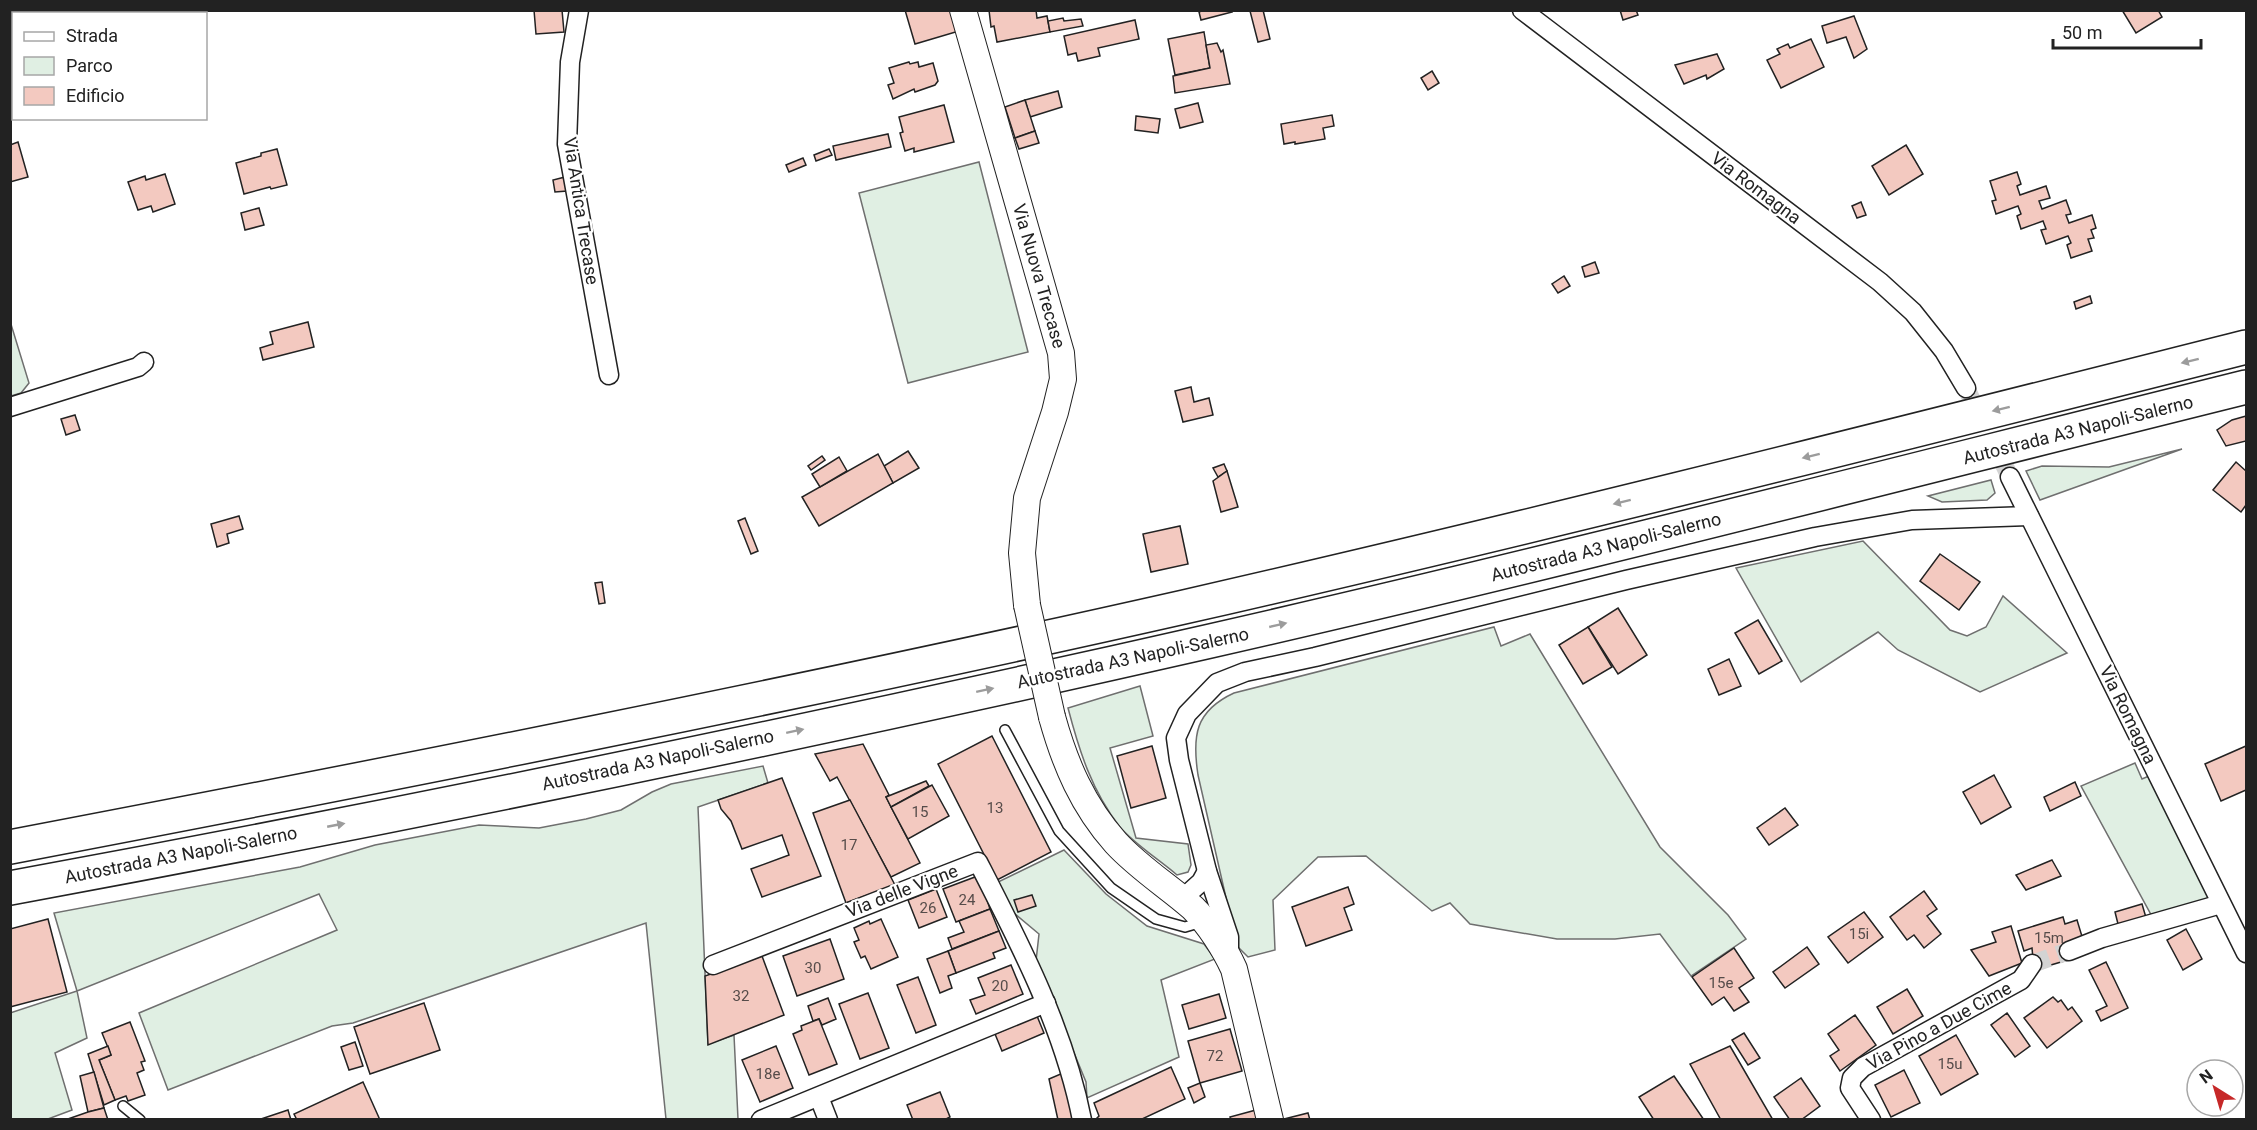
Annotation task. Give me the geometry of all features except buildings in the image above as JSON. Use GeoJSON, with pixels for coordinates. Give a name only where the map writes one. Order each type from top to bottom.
{"type":"FeatureCollection","features":[{"type":"Feature","properties":{"kind":"highway"},"geometry":{"type":"LineString","coordinates":[[10,847],[537,745],[1186,606],[1626,502],[2247,347]]}},
{"type":"Feature","properties":{"kind":"highway","name":"Autostrada A3 Napoli-Salerno"},"geometry":{"type":"LineString","coordinates":[[10,888],[584,776],[1203,643],[1641,539],[2247,387]]}},
{"type":"Feature","properties":{"kind":"street","name":"Via Antica Trecase"},"geometry":{"type":"LineString","coordinates":[[579,10],[570,62],[567,144],[609,375]]}},
{"type":"Feature","properties":{"kind":"street","name":"Via Nuova Trecase"},"geometry":{"type":"LineString","coordinates":[[963,10],[1061,352],[1063,379],[1055,412],[1027,498],[1022,553],[1027,605],[1062,754],[1093,814],[1117,844],[1193,910],[1229,958],[1234,969],[1270,1119]]}},
{"type":"Feature","properties":{"kind":"street","name":"Via Romagna"},"geometry":{"type":"LineString","coordinates":[[1522,10],[1880,282],[1913,312],[1944,351],[1966,388]]}},
{"type":"Feature","properties":{"kind":"street"},"geometry":{"type":"LineString","coordinates":[[10,407],[138,368],[144,362]]}},
{"type":"Feature","properties":{"kind":"street","name":"Via Romagna"},"geometry":{"type":"LineString","coordinates":[[2010,477],[2247,953]]}},
{"type":"Feature","properties":{"kind":"street"},"geometry":{"type":"LineString","coordinates":[[1229,958],[1229,937],[1207,871],[1179,760],[1176,738],[1187,714],[1217,683],[1245,672],[1815,537],[1912,520],[2030,516]]}},
{"type":"Feature","properties":{"kind":"street","name":"Via delle Vigne"},"geometry":{"type":"LineString","coordinates":[[713,965],[978,862],[1019,941],[1046,1004],[1076,1088],[1082,1119]]}},
{"type":"Feature","properties":{"kind":"street"},"geometry":{"type":"LineString","coordinates":[[1193,910],[1201,882],[1207,871]]}},
{"type":"Feature","properties":{"kind":"street"},"geometry":{"type":"LineString","coordinates":[[1193,910],[1203,905],[1214,889]]}},
{"type":"Feature","properties":{"kind":"street"},"geometry":{"type":"LineString","coordinates":[[2069,951],[2102,938],[2221,904]]}},
{"type":"Feature","properties":{"kind":"street","name":"Via Pino a Due Cime"},"geometry":{"type":"LineString","coordinates":[[1871,1119],[1850,1088],[1852,1078],[1863,1067],[2021,980],[2032,964]]}},
{"type":"Feature","properties":{"kind":"street"},"geometry":{"type":"LineString","coordinates":[[761,1119],[1046,1004]]}},
{"type":"Feature","properties":{"kind":"street"},"geometry":{"type":"LineString","coordinates":[[819,1096],[828,1119]]}},
{"type":"Feature","properties":{"kind":"lane"},"geometry":{"type":"LineString","coordinates":[[1005,730],[1059,831],[1111,888],[1156,919],[1185,927],[1193,910]]}},
{"type":"Feature","properties":{"kind":"lane"},"geometry":{"type":"LineString","coordinates":[[123,1106],[140,1119]]}},
{"type":"Feature","properties":{"kind":"green space"},"geometry":{"type":"Polygon","coordinates":[[[979,162],[1028,352],[908,383],[859,193],[979,162]]]}},
{"type":"Feature","properties":{"kind":"green space"},"geometry":{"type":"Polygon","coordinates":[[[10,321],[29,383],[21,393],[11,396],[10,321]]]}},
{"type":"Feature","properties":{"kind":"green space"},"geometry":{"type":"Polygon","coordinates":[[[2182,449],[2040,500],[2026,471],[2042,466],[2109,467],[2182,449]]]}},
{"type":"Feature","properties":{"kind":"green space"},"geometry":{"type":"Polygon","coordinates":[[[1991,480],[1995,493],[1987,500],[1942,502],[1928,496],[1991,480]]]}},
{"type":"Feature","properties":{"kind":"green space"},"geometry":{"type":"Polygon","coordinates":[[[1863,541],[1950,630],[1967,636],[1986,627],[2003,596],[2067,653],[1980,692],[1898,650],[1878,632],[1801,682],[1736,568],[1863,541]]]}},
{"type":"Feature","properties":{"kind":"green space"},"geometry":{"type":"Polygon","coordinates":[[[1494,627],[1501,646],[1530,634],[1660,847],[1728,915],[1746,939],[1691,976],[1660,934],[1615,939],[1557,939],[1470,924],[1450,903],[1432,911],[1366,856],[1318,857],[1273,900],[1275,950],[1248,957],[1237,946],[1198,775],[1196,737],[1204,717],[1221,700],[1234,693],[1494,627]]]}},
{"type":"Feature","properties":{"kind":"green space"},"geometry":{"type":"Polygon","coordinates":[[[1140,686],[1153,736],[1110,748],[1136,838],[1188,844],[1191,865],[1188,872],[1177,875],[1132,839],[1110,814],[1088,770],[1068,708],[1140,686]]]}},
{"type":"Feature","properties":{"kind":"green space"},"geometry":{"type":"Polygon","coordinates":[[[2135,763],[2142,779],[2149,776],[2214,901],[2154,920],[2081,786],[2135,763]]]}},
{"type":"Feature","properties":{"kind":"green space"},"geometry":{"type":"Polygon","coordinates":[[[763,766],[768,783],[698,807],[708,1044],[734,1035],[738,1119],[666,1119],[646,923],[353,1023],[332,1026],[168,1090],[139,1013],[337,930],[319,894],[77,991],[54,913],[300,867],[375,845],[479,825],[539,828],[586,819],[621,810],[671,784],[763,766]]]}},
{"type":"Feature","properties":{"kind":"green space"},"geometry":{"type":"Polygon","coordinates":[[[1064,850],[1106,894],[1147,926],[1204,944],[1215,959],[1161,980],[1179,1057],[1087,1098],[1086,1082],[1036,961],[1039,934],[1014,913],[996,883],[1064,850]]]}},
{"type":"Feature","properties":{"kind":"green space"},"geometry":{"type":"Polygon","coordinates":[[[77,991],[87,1038],[55,1053],[72,1110],[48,1119],[11,1119],[10,1013],[77,991]]]}},
{"type":"Feature","properties":{"kind":"tunnel"},"geometry":{"type":"LineString","coordinates":[[1966,388],[2010,477]]}},
{"type":"Feature","properties":{"kind":"tunnel"},"geometry":{"type":"LineString","coordinates":[[2032,964],[2069,951]]}}]}
